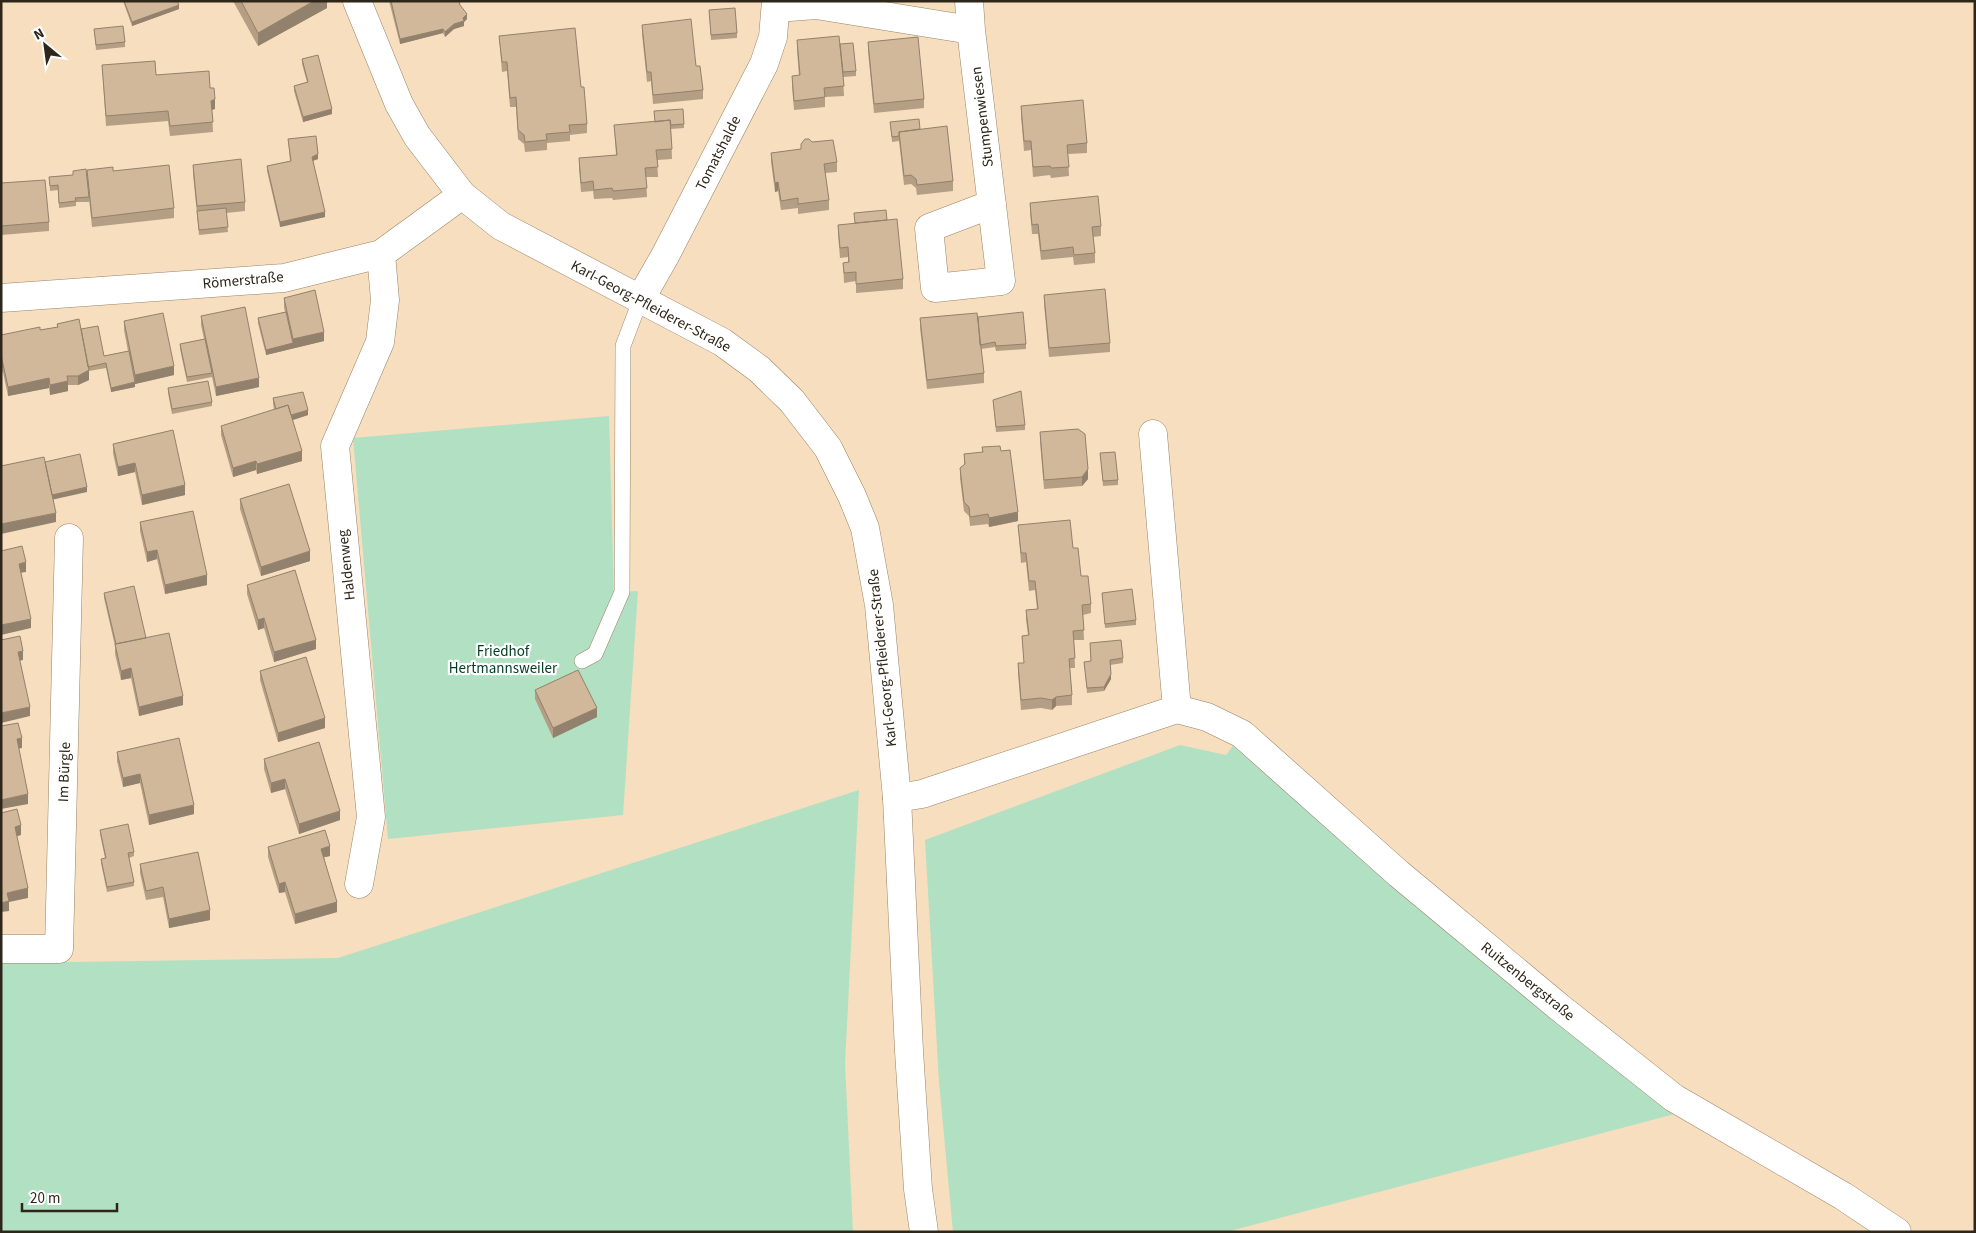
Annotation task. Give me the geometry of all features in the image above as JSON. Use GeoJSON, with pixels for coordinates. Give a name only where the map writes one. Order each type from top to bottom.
{"type":"FeatureCollection","features":[{"type":"Feature","properties":{"kind":"street","name":"Karl-Georg-Pfleiderer-Straße"},"geometry":{"type":"LineString","coordinates":[[357,1],[399,104],[416,136],[462,194],[501,226],[722,342],[759,370],[792,401],[828,448],[848,488],[865,528],[880,605],[897,798],[909,1051],[918,1189],[924,1232]]}},
{"type":"Feature","properties":{"kind":"street","name":"Stumpenwiesen"},"geometry":{"type":"LineString","coordinates":[[969,1],[992,204]]}},
{"type":"Feature","properties":{"kind":"street"},"geometry":{"type":"LineString","coordinates":[[776,4],[816,5],[972,30]]}},
{"type":"Feature","properties":{"kind":"street","name":"Tomatshalde"},"geometry":{"type":"LineString","coordinates":[[641,298],[666,254],[764,64],[773,37],[776,4]]}},
{"type":"Feature","properties":{"kind":"street","name":"Römerstraße"},"geometry":{"type":"LineString","coordinates":[[1,298],[284,278],[381,254],[462,194]]}},
{"type":"Feature","properties":{"kind":"street","name":"Haldenweg"},"geometry":{"type":"LineString","coordinates":[[359,884],[371,817],[335,446],[380,342],[385,300],[381,254]]}},
{"type":"Feature","properties":{"kind":"street"},"geometry":{"type":"LineString","coordinates":[[897,798],[922,794],[1177,709],[1153,434]]}},
{"type":"Feature","properties":{"kind":"street","name":"Im Bürgle"},"geometry":{"type":"LineString","coordinates":[[1,949],[59,948],[69,538]]}},
{"type":"Feature","properties":{"kind":"street","name":"Ruitzenbergstraße"},"geometry":{"type":"LineString","coordinates":[[1177,709],[1207,717],[1242,734],[1399,874],[1674,1098],[1843,1196],[1898,1232]]}},
{"type":"Feature","properties":{"kind":"lane"},"geometry":{"type":"LineString","coordinates":[[582,661],[595,654],[622,592],[623,346],[641,298]]}},
{"type":"Feature","properties":{"kind":"green space","name":"Friedhof Hertmannsweiler"},"geometry":{"type":"Polygon","coordinates":[[[609,416],[614,592],[638,591],[623,815],[388,839],[353,438],[609,416]]]}},
{"type":"Feature","properties":{"kind":"green space"},"geometry":{"type":"Polygon","coordinates":[[[1242,734],[1694,1109],[1226,1232],[953,1232],[939,1082],[925,840],[1180,745],[1226,755],[1242,734]]]}},
{"type":"Feature","properties":{"kind":"green space"},"geometry":{"type":"Polygon","coordinates":[[[859,790],[845,1064],[853,1232],[1,1232],[1,963],[338,958],[859,790]]]}},
{"type":"Feature","properties":{"kind":"building"},"geometry":{"type":"Polygon","coordinates":[[[124,1],[177,1],[179,5],[132,22],[124,1]]]}},
{"type":"Feature","properties":{"kind":"building"},"geometry":{"type":"Polygon","coordinates":[[[241,1],[314,1],[258,33],[241,1]]]}},
{"type":"Feature","properties":{"kind":"building"},"geometry":{"type":"Polygon","coordinates":[[[391,1],[459,1],[467,14],[463,18],[464,21],[454,24],[445,32],[443,29],[400,39],[391,1]]]}},
{"type":"Feature","properties":{"kind":"building"},"geometry":{"type":"Polygon","coordinates":[[[735,8],[737,33],[711,35],[709,10],[735,8]]]}},
{"type":"Feature","properties":{"kind":"building"},"geometry":{"type":"Polygon","coordinates":[[[691,19],[696,66],[700,66],[703,90],[653,95],[651,72],[647,72],[642,25],[691,19]]]}},
{"type":"Feature","properties":{"kind":"building"},"geometry":{"type":"Polygon","coordinates":[[[123,26],[125,42],[96,45],[94,29],[123,26]]]}},
{"type":"Feature","properties":{"kind":"building"},"geometry":{"type":"Polygon","coordinates":[[[575,28],[581,87],[584,87],[587,124],[569,125],[570,132],[546,134],[547,140],[525,142],[524,135],[518,130],[516,97],[510,98],[507,62],[502,62],[499,36],[575,28]]]}},
{"type":"Feature","properties":{"kind":"building"},"geometry":{"type":"Polygon","coordinates":[[[839,36],[844,86],[824,88],[825,97],[794,101],[792,76],[800,75],[797,40],[839,36]]]}},
{"type":"Feature","properties":{"kind":"building"},"geometry":{"type":"Polygon","coordinates":[[[918,37],[924,99],[874,104],[868,42],[918,37]]]}},
{"type":"Feature","properties":{"kind":"building"},"geometry":{"type":"Polygon","coordinates":[[[853,43],[856,71],[843,72],[840,44],[853,43]]]}},
{"type":"Feature","properties":{"kind":"building"},"geometry":{"type":"Polygon","coordinates":[[[318,55],[332,109],[303,117],[294,86],[308,82],[302,59],[318,55]]]}},
{"type":"Feature","properties":{"kind":"building"},"geometry":{"type":"Polygon","coordinates":[[[155,61],[156,75],[209,71],[210,88],[214,88],[215,99],[211,101],[213,122],[170,126],[168,111],[106,116],[102,65],[155,61]]]}},
{"type":"Feature","properties":{"kind":"building"},"geometry":{"type":"Polygon","coordinates":[[[1083,100],[1087,143],[1067,145],[1069,167],[1033,167],[1031,141],[1024,141],[1021,106],[1083,100]]]}},
{"type":"Feature","properties":{"kind":"building"},"geometry":{"type":"Polygon","coordinates":[[[683,109],[684,124],[671,125],[670,120],[655,122],[654,111],[683,109]]]}},
{"type":"Feature","properties":{"kind":"building"},"geometry":{"type":"Polygon","coordinates":[[[919,119],[920,129],[899,132],[899,136],[892,137],[890,122],[919,119]]]}},
{"type":"Feature","properties":{"kind":"building"},"geometry":{"type":"Polygon","coordinates":[[[670,120],[672,149],[656,150],[658,167],[645,168],[647,188],[613,191],[612,188],[594,190],[593,181],[581,183],[579,158],[617,155],[614,125],[670,120]]]}},
{"type":"Feature","properties":{"kind":"building"},"geometry":{"type":"Polygon","coordinates":[[[947,126],[953,181],[917,185],[916,179],[911,175],[904,176],[899,132],[947,126]]]}},
{"type":"Feature","properties":{"kind":"building"},"geometry":{"type":"Polygon","coordinates":[[[316,136],[318,154],[312,157],[325,212],[280,222],[267,166],[291,161],[288,139],[316,136]]]}},
{"type":"Feature","properties":{"kind":"building"},"geometry":{"type":"Polygon","coordinates":[[[805,139],[809,139],[812,142],[833,140],[837,162],[824,164],[829,200],[798,204],[798,198],[781,201],[778,182],[775,183],[771,153],[801,149],[801,144],[805,139]]]}},
{"type":"Feature","properties":{"kind":"building"},"geometry":{"type":"Polygon","coordinates":[[[241,159],[245,202],[197,206],[193,165],[241,159]]]}},
{"type":"Feature","properties":{"kind":"building"},"geometry":{"type":"Polygon","coordinates":[[[169,165],[174,208],[92,218],[87,170],[113,167],[113,171],[169,165]]]}},
{"type":"Feature","properties":{"kind":"building"},"geometry":{"type":"Polygon","coordinates":[[[86,169],[89,197],[75,198],[76,201],[59,203],[58,185],[50,186],[49,177],[73,175],[73,171],[86,169]]]}},
{"type":"Feature","properties":{"kind":"building"},"geometry":{"type":"Polygon","coordinates":[[[45,180],[49,222],[1,226],[1,183],[45,180]]]}},
{"type":"Feature","properties":{"kind":"building"},"geometry":{"type":"Polygon","coordinates":[[[1098,196],[1101,226],[1092,227],[1095,253],[1074,255],[1073,247],[1041,251],[1038,224],[1032,225],[1030,203],[1098,196]]]}},
{"type":"Feature","properties":{"kind":"building"},"geometry":{"type":"Polygon","coordinates":[[[226,208],[228,227],[199,230],[197,211],[226,208]]]}},
{"type":"Feature","properties":{"kind":"building"},"geometry":{"type":"Polygon","coordinates":[[[886,210],[887,220],[855,223],[854,213],[886,210]]]}},
{"type":"Feature","properties":{"kind":"building"},"geometry":{"type":"Polygon","coordinates":[[[897,219],[903,279],[856,284],[856,272],[844,273],[843,263],[849,262],[848,247],[840,248],[838,225],[897,219]]]}},
{"type":"Feature","properties":{"kind":"building"},"geometry":{"type":"Polygon","coordinates":[[[1105,289],[1110,343],[1049,348],[1044,295],[1105,289]]]}},
{"type":"Feature","properties":{"kind":"building"},"geometry":{"type":"Polygon","coordinates":[[[315,290],[324,332],[293,339],[284,298],[315,290]]]}},
{"type":"Feature","properties":{"kind":"building"},"geometry":{"type":"Polygon","coordinates":[[[245,307],[259,378],[216,387],[201,316],[245,307]]]}},
{"type":"Feature","properties":{"kind":"building"},"geometry":{"type":"Polygon","coordinates":[[[286,312],[293,343],[266,350],[258,318],[286,312]]]}},
{"type":"Feature","properties":{"kind":"building"},"geometry":{"type":"Polygon","coordinates":[[[1023,312],[1026,344],[996,346],[995,342],[980,345],[978,317],[1023,312]]]}},
{"type":"Feature","properties":{"kind":"building"},"geometry":{"type":"Polygon","coordinates":[[[163,313],[174,366],[135,375],[124,321],[163,313]]]}},
{"type":"Feature","properties":{"kind":"building"},"geometry":{"type":"Polygon","coordinates":[[[977,313],[984,373],[927,380],[920,318],[977,313]]]}},
{"type":"Feature","properties":{"kind":"building"},"geometry":{"type":"Polygon","coordinates":[[[79,319],[89,370],[78,376],[67,376],[68,381],[50,385],[49,378],[8,387],[1,355],[1,335],[40,327],[40,330],[58,327],[57,324],[79,319]]]}},
{"type":"Feature","properties":{"kind":"building"},"geometry":{"type":"Polygon","coordinates":[[[98,326],[104,356],[129,351],[135,382],[111,388],[106,363],[88,367],[81,329],[98,326]]]}},
{"type":"Feature","properties":{"kind":"building"},"geometry":{"type":"Polygon","coordinates":[[[205,339],[212,373],[187,377],[180,344],[205,339]]]}},
{"type":"Feature","properties":{"kind":"building"},"geometry":{"type":"Polygon","coordinates":[[[208,381],[212,402],[172,409],[168,388],[208,381]]]}},
{"type":"Feature","properties":{"kind":"building"},"geometry":{"type":"Polygon","coordinates":[[[1021,391],[1025,425],[996,427],[993,400],[1021,391]]]}},
{"type":"Feature","properties":{"kind":"building"},"geometry":{"type":"Polygon","coordinates":[[[303,392],[308,410],[291,415],[288,405],[276,409],[273,398],[303,392]]]}},
{"type":"Feature","properties":{"kind":"building"},"geometry":{"type":"Polygon","coordinates":[[[288,405],[302,451],[257,464],[256,461],[233,468],[221,426],[288,405]]]}},
{"type":"Feature","properties":{"kind":"building"},"geometry":{"type":"Polygon","coordinates":[[[1078,429],[1085,434],[1088,469],[1082,477],[1044,480],[1040,432],[1078,429]]]}},
{"type":"Feature","properties":{"kind":"building"},"geometry":{"type":"Polygon","coordinates":[[[173,430],[185,485],[142,495],[135,463],[118,467],[113,444],[173,430]]]}},
{"type":"Feature","properties":{"kind":"building"},"geometry":{"type":"Polygon","coordinates":[[[1000,446],[1001,451],[1010,450],[1018,512],[989,518],[988,514],[970,517],[969,507],[964,502],[960,468],[965,464],[964,454],[983,452],[982,447],[1000,446]]]}},
{"type":"Feature","properties":{"kind":"building"},"geometry":{"type":"Polygon","coordinates":[[[1115,452],[1118,480],[1103,481],[1100,453],[1115,452]]]}},
{"type":"Feature","properties":{"kind":"building"},"geometry":{"type":"Polygon","coordinates":[[[80,454],[87,487],[52,495],[45,462],[80,454]]]}},
{"type":"Feature","properties":{"kind":"building"},"geometry":{"type":"Polygon","coordinates":[[[44,457],[56,513],[1,524],[1,466],[44,457]]]}},
{"type":"Feature","properties":{"kind":"building"},"geometry":{"type":"Polygon","coordinates":[[[289,484],[310,551],[261,567],[240,499],[289,484]]]}},
{"type":"Feature","properties":{"kind":"building"},"geometry":{"type":"Polygon","coordinates":[[[193,511],[207,575],[165,585],[157,550],[147,552],[140,522],[193,511]]]}},
{"type":"Feature","properties":{"kind":"building"},"geometry":{"type":"Polygon","coordinates":[[[1070,520],[1073,548],[1078,548],[1081,576],[1088,576],[1091,604],[1082,605],[1084,630],[1073,631],[1075,658],[1069,659],[1072,695],[1056,697],[1052,700],[1041,698],[1021,700],[1018,663],[1024,663],[1022,636],[1029,635],[1026,610],[1038,609],[1035,581],[1029,581],[1026,553],[1021,553],[1018,525],[1070,520]]]}},
{"type":"Feature","properties":{"kind":"building"},"geometry":{"type":"Polygon","coordinates":[[[22,546],[26,562],[19,564],[31,619],[1,625],[1,551],[22,546]]]}},
{"type":"Feature","properties":{"kind":"building"},"geometry":{"type":"Polygon","coordinates":[[[295,570],[316,640],[274,652],[264,618],[258,620],[247,585],[295,570]]]}},
{"type":"Feature","properties":{"kind":"building"},"geometry":{"type":"Polygon","coordinates":[[[134,586],[146,638],[116,644],[104,593],[134,586]]]}},
{"type":"Feature","properties":{"kind":"building"},"geometry":{"type":"Polygon","coordinates":[[[1132,589],[1136,620],[1105,624],[1102,593],[1132,589]]]}},
{"type":"Feature","properties":{"kind":"building"},"geometry":{"type":"Polygon","coordinates":[[[169,633],[183,696],[139,707],[131,668],[121,671],[115,644],[169,633]]]}},
{"type":"Feature","properties":{"kind":"building"},"geometry":{"type":"Polygon","coordinates":[[[20,636],[23,651],[18,652],[30,707],[1,713],[1,640],[20,636]]]}},
{"type":"Feature","properties":{"kind":"building"},"geometry":{"type":"Polygon","coordinates":[[[1121,640],[1123,658],[1110,660],[1111,674],[1104,687],[1087,688],[1084,662],[1091,661],[1090,643],[1121,640]]]}},
{"type":"Feature","properties":{"kind":"building"},"geometry":{"type":"Polygon","coordinates":[[[306,657],[325,718],[278,733],[260,671],[306,657]]]}},
{"type":"Feature","properties":{"kind":"building"},"geometry":{"type":"Polygon","coordinates":[[[578,670],[597,708],[553,728],[535,690],[578,670]]]}},
{"type":"Feature","properties":{"kind":"building"},"geometry":{"type":"Polygon","coordinates":[[[18,723],[22,738],[17,739],[28,794],[1,800],[1,726],[18,723]]]}},
{"type":"Feature","properties":{"kind":"building"},"geometry":{"type":"Polygon","coordinates":[[[179,738],[194,805],[149,815],[140,774],[123,778],[117,752],[179,738]]]}},
{"type":"Feature","properties":{"kind":"building"},"geometry":{"type":"Polygon","coordinates":[[[319,742],[340,811],[299,824],[285,779],[271,783],[264,759],[319,742]]]}},
{"type":"Feature","properties":{"kind":"building"},"geometry":{"type":"Polygon","coordinates":[[[17,809],[21,825],[15,827],[28,888],[7,893],[9,901],[1,903],[1,813],[17,809]]]}},
{"type":"Feature","properties":{"kind":"building"},"geometry":{"type":"Polygon","coordinates":[[[128,824],[134,852],[128,853],[134,882],[107,887],[101,859],[106,858],[100,830],[128,824]]]}},
{"type":"Feature","properties":{"kind":"building"},"geometry":{"type":"Polygon","coordinates":[[[325,830],[330,846],[321,849],[337,902],[295,914],[285,882],[279,884],[268,847],[325,830]]]}},
{"type":"Feature","properties":{"kind":"building"},"geometry":{"type":"Polygon","coordinates":[[[198,852],[210,910],[169,919],[163,887],[146,891],[140,864],[198,852]]]}}]}
